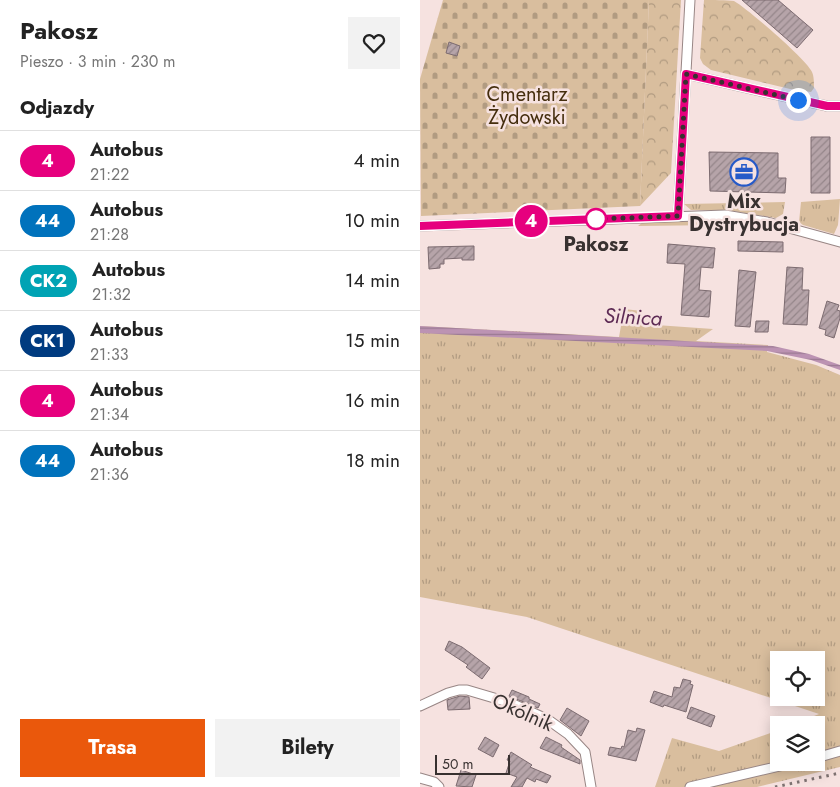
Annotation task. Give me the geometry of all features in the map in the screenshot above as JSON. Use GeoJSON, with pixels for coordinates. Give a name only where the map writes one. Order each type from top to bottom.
{"type":"FeatureCollection","features":[{"type":"Feature","properties":{"kind":"street"},"geometry":{"type":"LineString","coordinates":[[678,216],[690,0]]}},
{"type":"Feature","properties":{"kind":"street"},"geometry":{"type":"LineString","coordinates":[[686,74],[827,106],[840,106]]}},
{"type":"Feature","properties":{"kind":"street"},"geometry":{"type":"LineString","coordinates":[[420,226],[725,215],[784,226],[840,242]]}},
{"type":"Feature","properties":{"kind":"street","name":"Okólnik"},"geometry":{"type":"LineString","coordinates":[[420,706],[448,693],[467,690],[511,703],[547,719],[568,734],[581,747],[586,755],[591,787]]}},
{"type":"Feature","properties":{"kind":"street"},"geometry":{"type":"LineString","coordinates":[[825,755],[840,751]]}},
{"type":"Feature","properties":{"kind":"street"},"geometry":{"type":"LineString","coordinates":[[690,787],[770,768]]}},
{"type":"Feature","properties":{"kind":"street"},"geometry":{"type":"LineString","coordinates":[[420,778],[434,782],[439,787]]}},
{"type":"Feature","properties":{"kind":"green space","name":"Cmentarz Żydowski"},"geometry":{"type":"Polygon","coordinates":[[[443,0],[649,0],[640,206],[421,216],[420,79],[443,0]]]}},
{"type":"Feature","properties":{"kind":"green space"},"geometry":{"type":"Polygon","coordinates":[[[649,0],[681,0],[671,173],[640,206],[649,0]]]}},
{"type":"Feature","properties":{"kind":"green space"},"geometry":{"type":"Polygon","coordinates":[[[704,0],[734,1],[764,24],[808,66],[814,78],[814,88],[811,92],[790,89],[711,70],[703,64],[700,58],[704,0]]]}},
{"type":"Feature","properties":{"kind":"green space"},"geometry":{"type":"Polygon","coordinates":[[[840,199],[838,225],[834,234],[803,225],[799,222],[801,202],[840,199]]]}},
{"type":"Feature","properties":{"kind":"green space"},"geometry":{"type":"Polygon","coordinates":[[[785,202],[783,214],[776,218],[725,210],[691,210],[684,204],[785,202]]]}},
{"type":"Feature","properties":{"kind":"green space"},"geometry":{"type":"Polygon","coordinates":[[[720,221],[720,225],[638,226],[643,222],[720,221]]]}},
{"type":"Feature","properties":{"kind":"green space"},"geometry":{"type":"Polygon","coordinates":[[[624,309],[642,311],[642,324],[713,329],[696,341],[768,345],[767,352],[816,365],[840,375],[840,767],[825,771],[825,716],[814,716],[819,714],[795,706],[825,706],[825,651],[770,651],[770,698],[527,617],[420,597],[420,326],[619,337],[624,309]]]}},
{"type":"Feature","properties":{"kind":"green space"},"geometry":{"type":"Polygon","coordinates":[[[770,733],[770,771],[823,771],[757,787],[655,787],[672,738],[719,751],[770,733]]]}},
{"type":"Feature","properties":{"kind":"shaded area"},"geometry":{"type":"Polygon","coordinates":[[[420,326],[773,346],[809,354],[840,365],[840,370],[811,360],[767,351],[420,333],[420,326]]]}},
{"type":"Feature","properties":{"kind":"building"},"geometry":{"type":"Polygon","coordinates":[[[742,0],[778,0],[813,30],[797,48],[742,0]]]}},
{"type":"Feature","properties":{"kind":"building"},"geometry":{"type":"Polygon","coordinates":[[[449,42],[460,46],[457,56],[446,53],[449,42]]]}},
{"type":"Feature","properties":{"kind":"building"},"geometry":{"type":"Polygon","coordinates":[[[811,137],[830,137],[830,193],[811,193],[811,137]]]}},
{"type":"Feature","properties":{"kind":"building","name":"Mix Dystrybucja"},"geometry":{"type":"Polygon","coordinates":[[[709,152],[778,153],[778,178],[786,178],[785,193],[710,191],[709,152]]]}},
{"type":"Feature","properties":{"kind":"building"},"geometry":{"type":"Polygon","coordinates":[[[738,241],[783,242],[783,252],[738,251],[738,241]]]}},
{"type":"Feature","properties":{"kind":"building"},"geometry":{"type":"Polygon","coordinates":[[[668,244],[715,248],[713,268],[701,267],[699,290],[711,291],[709,317],[681,315],[685,264],[667,263],[668,244]]]}},
{"type":"Feature","properties":{"kind":"building"},"geometry":{"type":"Polygon","coordinates":[[[474,246],[474,260],[462,260],[462,258],[444,259],[444,264],[440,264],[440,268],[429,269],[428,247],[474,246]]]}},
{"type":"Feature","properties":{"kind":"building"},"geometry":{"type":"Polygon","coordinates":[[[787,267],[803,268],[802,290],[809,290],[807,325],[783,324],[787,267]]]}},
{"type":"Feature","properties":{"kind":"building"},"geometry":{"type":"Polygon","coordinates":[[[739,270],[756,272],[750,327],[735,326],[739,270]]]}},
{"type":"Feature","properties":{"kind":"building"},"geometry":{"type":"Polygon","coordinates":[[[827,301],[839,305],[837,310],[840,311],[840,318],[834,338],[825,335],[826,330],[819,328],[827,301]]]}},
{"type":"Feature","properties":{"kind":"building"},"geometry":{"type":"Polygon","coordinates":[[[756,321],[769,321],[768,332],[755,332],[756,321]]]}},
{"type":"Feature","properties":{"kind":"building"},"geometry":{"type":"Polygon","coordinates":[[[449,641],[462,647],[490,668],[482,679],[466,667],[468,665],[445,650],[449,641]]]}},
{"type":"Feature","properties":{"kind":"building"},"geometry":{"type":"Polygon","coordinates":[[[683,679],[691,681],[690,684],[693,685],[686,712],[650,702],[654,691],[672,697],[674,687],[680,688],[683,679]]]}},
{"type":"Feature","properties":{"kind":"building"},"geometry":{"type":"Polygon","coordinates":[[[512,690],[540,704],[538,708],[509,696],[512,690]]]}},
{"type":"Feature","properties":{"kind":"building"},"geometry":{"type":"Polygon","coordinates":[[[460,696],[469,697],[470,709],[448,710],[447,700],[460,696]]]}},
{"type":"Feature","properties":{"kind":"building"},"geometry":{"type":"Polygon","coordinates":[[[691,707],[715,716],[711,727],[687,718],[691,707]]]}},
{"type":"Feature","properties":{"kind":"building"},"geometry":{"type":"Polygon","coordinates":[[[567,708],[589,721],[581,736],[560,720],[567,708]]]}},
{"type":"Feature","properties":{"kind":"building"},"geometry":{"type":"Polygon","coordinates":[[[637,728],[645,730],[636,761],[608,755],[610,747],[621,749],[622,746],[624,747],[628,730],[636,732],[637,728]]]}},
{"type":"Feature","properties":{"kind":"building"},"geometry":{"type":"Polygon","coordinates":[[[485,737],[499,745],[493,757],[478,749],[485,737]]]}},
{"type":"Feature","properties":{"kind":"building"},"geometry":{"type":"Polygon","coordinates":[[[546,737],[562,745],[561,747],[580,760],[580,764],[540,748],[546,737]]]}},
{"type":"Feature","properties":{"kind":"building"},"geometry":{"type":"Polygon","coordinates":[[[511,752],[532,765],[530,767],[551,776],[547,783],[536,779],[535,782],[527,778],[522,787],[511,787],[517,777],[506,773],[510,761],[507,760],[511,752]]]}},
{"type":"Feature","properties":{"kind":"building"},"geometry":{"type":"Polygon","coordinates":[[[461,770],[476,775],[472,787],[456,786],[461,770]]]}},
{"type":"Feature","properties":{"kind":"railway"},"geometry":{"type":"LineString","coordinates":[[775,787],[840,773]]}},
{"type":"Feature","properties":{"kind":"bus line","name":"4"},"geometry":{"type":"LineString","coordinates":[[420,226],[678,216],[686,74],[827,106],[840,106]]}},
{"type":"Feature","properties":{"kind":"place","name":"Mix Dystrybucja"},"geometry":{"type":"Point","coordinates":[744,172]}},
{"type":"Feature","properties":{"kind":"place","name":"Pakosz"},"geometry":{"type":"Point","coordinates":[596,219]}},
{"type":"Feature","properties":{"kind":"route"},"geometry":{"type":"LineString","coordinates":[[596,219],[678,216],[686,74],[798,100]]}},
{"type":"Feature","properties":{"kind":"water label","name":"Silnica"},"geometry":{"type":"Point","coordinates":[633,317]}}]}
